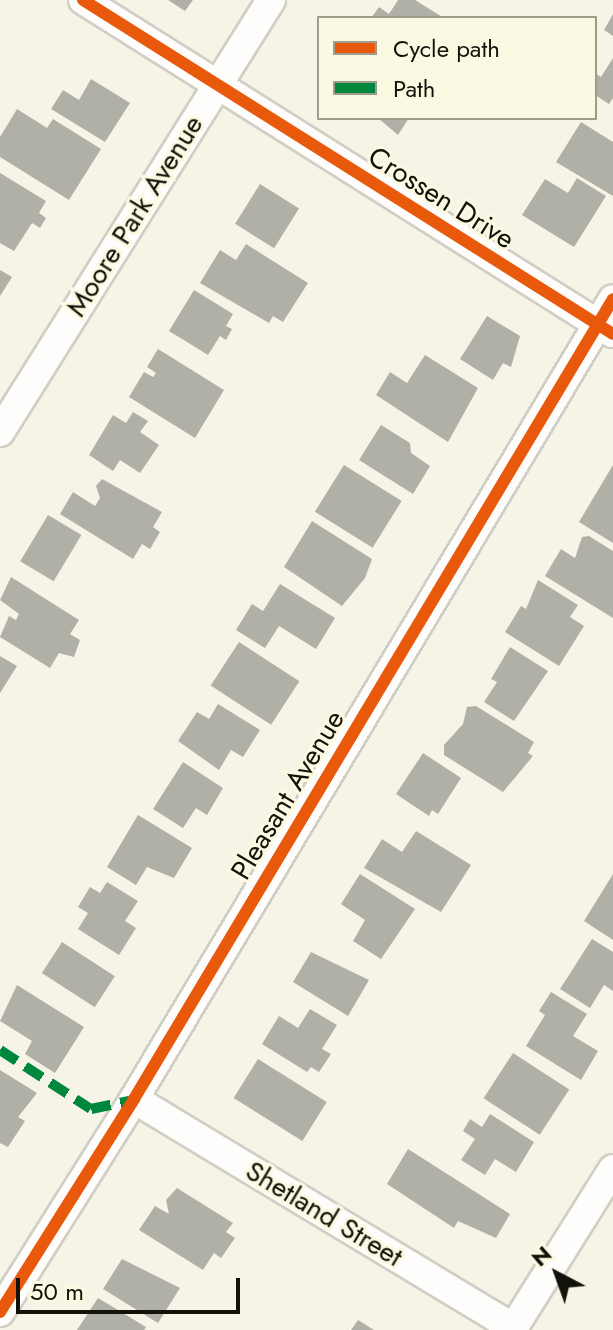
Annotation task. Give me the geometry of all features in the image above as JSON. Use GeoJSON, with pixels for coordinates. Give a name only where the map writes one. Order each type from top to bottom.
{"type":"FeatureCollection","features":[{"type":"Feature","properties":{"kind":"street","name":"Crossen Drive"},"geometry":{"type":"LineString","coordinates":[[83,0],[216,87],[605,329]]}},
{"type":"Feature","properties":{"kind":"street","name":"Moore Park Avenue"},"geometry":{"type":"LineString","coordinates":[[0,432],[271,0]]}},
{"type":"Feature","properties":{"kind":"street","name":"Pleasant Avenue"},"geometry":{"type":"LineString","coordinates":[[0,1312],[134,1099],[605,329],[613,299]]}},
{"type":"Feature","properties":{"kind":"street","name":"Shetland Street"},"geometry":{"type":"LineString","coordinates":[[134,1099],[512,1329]]}},
{"type":"Feature","properties":{"kind":"street"},"geometry":{"type":"LineString","coordinates":[[512,1329],[613,1169]]}},
{"type":"Feature","properties":{"kind":"building"},"geometry":{"type":"Polygon","coordinates":[[[168,0],[193,0],[185,11],[168,0]]]}},
{"type":"Feature","properties":{"kind":"building"},"geometry":{"type":"Polygon","coordinates":[[[398,0],[415,0],[441,16],[372,16],[379,7],[389,14],[398,0]]]}},
{"type":"Feature","properties":{"kind":"building"},"geometry":{"type":"Polygon","coordinates":[[[613,14],[613,36],[604,30],[613,14]]]}},
{"type":"Feature","properties":{"kind":"building"},"geometry":{"type":"Polygon","coordinates":[[[613,58],[613,98],[609,104],[597,96],[597,74],[601,77],[613,58]]]}},
{"type":"Feature","properties":{"kind":"building"},"geometry":{"type":"Polygon","coordinates":[[[91,79],[130,103],[105,142],[51,109],[63,90],[79,100],[91,79]]]}},
{"type":"Feature","properties":{"kind":"building"},"geometry":{"type":"Polygon","coordinates":[[[17,109],[47,128],[53,119],[101,149],[69,200],[0,157],[0,137],[17,109]]]}},
{"type":"Feature","properties":{"kind":"building"},"geometry":{"type":"Polygon","coordinates":[[[380,120],[408,120],[398,135],[380,120]]]}},
{"type":"Feature","properties":{"kind":"building"},"geometry":{"type":"Polygon","coordinates":[[[581,122],[613,142],[613,196],[556,162],[581,122]]]}},
{"type":"Feature","properties":{"kind":"building"},"geometry":{"type":"Polygon","coordinates":[[[0,173],[46,201],[39,213],[46,218],[40,228],[32,223],[14,251],[0,243],[0,173]]]}},
{"type":"Feature","properties":{"kind":"building"},"geometry":{"type":"Polygon","coordinates":[[[577,178],[606,196],[574,247],[522,215],[545,179],[568,193],[577,178]]]}},
{"type":"Feature","properties":{"kind":"building"},"geometry":{"type":"Polygon","coordinates":[[[260,184],[299,208],[274,248],[235,224],[260,184]]]}},
{"type":"Feature","properties":{"kind":"building"},"geometry":{"type":"Polygon","coordinates":[[[246,244],[308,283],[283,322],[273,316],[269,323],[200,283],[220,250],[236,260],[246,244]]]}},
{"type":"Feature","properties":{"kind":"building"},"geometry":{"type":"Polygon","coordinates":[[[0,270],[12,277],[0,296],[0,270]]]}},
{"type":"Feature","properties":{"kind":"building"},"geometry":{"type":"Polygon","coordinates":[[[194,290],[233,314],[226,326],[232,329],[226,340],[220,336],[208,355],[169,331],[194,290]]]}},
{"type":"Feature","properties":{"kind":"building"},"geometry":{"type":"Polygon","coordinates":[[[487,316],[520,336],[511,367],[503,363],[493,380],[460,359],[487,316]]]}},
{"type":"Feature","properties":{"kind":"building"},"geometry":{"type":"Polygon","coordinates":[[[158,349],[224,390],[195,438],[129,397],[144,372],[153,377],[156,373],[147,367],[158,349]]]}},
{"type":"Feature","properties":{"kind":"building"},"geometry":{"type":"Polygon","coordinates":[[[425,355],[478,388],[448,442],[376,395],[390,372],[407,383],[425,355]]]}},
{"type":"Feature","properties":{"kind":"building"},"geometry":{"type":"Polygon","coordinates":[[[133,412],[148,421],[140,432],[159,445],[140,473],[120,460],[113,471],[89,455],[113,415],[126,423],[133,412]]]}},
{"type":"Feature","properties":{"kind":"building"},"geometry":{"type":"Polygon","coordinates":[[[381,425],[410,443],[411,453],[430,466],[413,494],[359,460],[381,425]]]}},
{"type":"Feature","properties":{"kind":"building"},"geometry":{"type":"Polygon","coordinates":[[[344,465],[402,501],[373,548],[315,512],[344,465]]]}},
{"type":"Feature","properties":{"kind":"building"},"geometry":{"type":"Polygon","coordinates":[[[613,465],[613,543],[579,522],[613,465]]]}},
{"type":"Feature","properties":{"kind":"building"},"geometry":{"type":"Polygon","coordinates":[[[102,479],[162,512],[153,527],[160,532],[150,549],[142,544],[133,559],[60,514],[73,492],[95,506],[100,498],[96,486],[102,479]]]}},
{"type":"Feature","properties":{"kind":"building"},"geometry":{"type":"Polygon","coordinates":[[[48,515],[81,535],[54,581],[20,561],[48,515]]]}},
{"type":"Feature","properties":{"kind":"building"},"geometry":{"type":"Polygon","coordinates":[[[312,521],[372,559],[365,578],[342,606],[284,567],[312,521]]]}},
{"type":"Feature","properties":{"kind":"building"},"geometry":{"type":"Polygon","coordinates":[[[589,536],[613,551],[613,618],[545,576],[561,549],[575,558],[582,537],[589,536]]]}},
{"type":"Feature","properties":{"kind":"building"},"geometry":{"type":"Polygon","coordinates":[[[11,577],[79,620],[70,634],[80,640],[74,657],[59,653],[50,668],[0,637],[9,616],[16,620],[19,614],[0,600],[11,577]]]}},
{"type":"Feature","properties":{"kind":"building"},"geometry":{"type":"Polygon","coordinates":[[[538,580],[578,605],[570,617],[584,626],[559,666],[505,632],[521,606],[526,609],[538,580]]]}},
{"type":"Feature","properties":{"kind":"building"},"geometry":{"type":"Polygon","coordinates":[[[280,584],[335,618],[316,649],[279,626],[265,648],[236,630],[252,604],[263,611],[280,584]]]}},
{"type":"Feature","properties":{"kind":"building"},"geometry":{"type":"Polygon","coordinates":[[[239,642],[299,681],[271,725],[211,686],[239,642]]]}},
{"type":"Feature","properties":{"kind":"building"},"geometry":{"type":"Polygon","coordinates":[[[510,647],[548,671],[514,721],[484,702],[497,682],[491,679],[510,647]]]}},
{"type":"Feature","properties":{"kind":"building"},"geometry":{"type":"Polygon","coordinates":[[[0,656],[17,666],[0,693],[0,656]]]}},
{"type":"Feature","properties":{"kind":"building"},"geometry":{"type":"Polygon","coordinates":[[[218,704],[260,730],[243,757],[231,750],[219,770],[178,741],[197,712],[209,719],[218,704]]]}},
{"type":"Feature","properties":{"kind":"building"},"geometry":{"type":"Polygon","coordinates":[[[476,706],[534,742],[528,753],[533,756],[503,792],[444,755],[444,745],[463,724],[467,707],[476,706]]]}},
{"type":"Feature","properties":{"kind":"building"},"geometry":{"type":"Polygon","coordinates":[[[423,753],[461,778],[438,814],[432,810],[429,816],[396,794],[423,753]]]}},
{"type":"Feature","properties":{"kind":"building"},"geometry":{"type":"Polygon","coordinates":[[[183,762],[223,788],[207,815],[196,808],[183,828],[153,809],[183,762]]]}},
{"type":"Feature","properties":{"kind":"building"},"geometry":{"type":"Polygon","coordinates":[[[138,815],[192,848],[174,878],[147,867],[136,885],[107,867],[138,815]]]}},
{"type":"Feature","properties":{"kind":"building"},"geometry":{"type":"Polygon","coordinates":[[[416,831],[471,865],[441,912],[364,868],[382,839],[402,852],[416,831]]]}},
{"type":"Feature","properties":{"kind":"building"},"geometry":{"type":"Polygon","coordinates":[[[360,874],[415,909],[381,959],[353,941],[365,920],[341,904],[360,874]]]}},
{"type":"Feature","properties":{"kind":"building"},"geometry":{"type":"Polygon","coordinates":[[[613,874],[613,940],[584,921],[613,874]]]}},
{"type":"Feature","properties":{"kind":"building"},"geometry":{"type":"Polygon","coordinates":[[[107,882],[138,901],[125,921],[136,928],[119,955],[78,929],[88,913],[78,907],[90,887],[100,893],[107,882]]]}},
{"type":"Feature","properties":{"kind":"building"},"geometry":{"type":"Polygon","coordinates":[[[592,939],[613,952],[613,991],[604,985],[590,1008],[560,989],[592,939]]]}},
{"type":"Feature","properties":{"kind":"building"},"geometry":{"type":"Polygon","coordinates":[[[62,942],[115,976],[95,1007],[42,973],[62,942]]]}},
{"type":"Feature","properties":{"kind":"building"},"geometry":{"type":"Polygon","coordinates":[[[311,952],[369,980],[348,1016],[293,982],[311,952]]]}},
{"type":"Feature","properties":{"kind":"building"},"geometry":{"type":"Polygon","coordinates":[[[17,985],[84,1027],[55,1073],[25,1054],[32,1041],[0,1021],[17,985]]]}},
{"type":"Feature","properties":{"kind":"building"},"geometry":{"type":"Polygon","coordinates":[[[551,992],[587,1014],[573,1036],[598,1051],[581,1080],[526,1046],[545,1015],[539,1011],[551,992]]]}},
{"type":"Feature","properties":{"kind":"building"},"geometry":{"type":"Polygon","coordinates":[[[310,1009],[337,1025],[322,1049],[331,1054],[319,1072],[311,1067],[307,1072],[262,1044],[279,1016],[298,1028],[310,1009]]]}},
{"type":"Feature","properties":{"kind":"building"},"geometry":{"type":"Polygon","coordinates":[[[513,1053],[569,1089],[540,1135],[484,1098],[513,1053]]]}},
{"type":"Feature","properties":{"kind":"building"},"geometry":{"type":"Polygon","coordinates":[[[258,1059],[327,1102],[302,1141],[234,1098],[258,1059]]]}},
{"type":"Feature","properties":{"kind":"building"},"geometry":{"type":"Polygon","coordinates":[[[0,1070],[37,1093],[18,1117],[25,1121],[8,1147],[0,1143],[0,1070]]]}},
{"type":"Feature","properties":{"kind":"building"},"geometry":{"type":"Polygon","coordinates":[[[490,1114],[534,1142],[516,1172],[495,1159],[485,1175],[461,1160],[475,1139],[463,1131],[470,1119],[482,1127],[490,1114]]]}},
{"type":"Feature","properties":{"kind":"building"},"geometry":{"type":"Polygon","coordinates":[[[408,1149],[510,1214],[496,1238],[458,1221],[454,1228],[387,1184],[408,1149]]]}},
{"type":"Feature","properties":{"kind":"building"},"geometry":{"type":"Polygon","coordinates":[[[177,1188],[233,1223],[226,1232],[235,1238],[221,1258],[214,1253],[203,1270],[139,1230],[155,1206],[169,1214],[166,1200],[177,1188]]]}},
{"type":"Feature","properties":{"kind":"building"},"geometry":{"type":"Polygon","coordinates":[[[122,1259],[180,1288],[158,1323],[103,1289],[122,1259]]]}},
{"type":"Feature","properties":{"kind":"building"},"geometry":{"type":"Polygon","coordinates":[[[98,1298],[146,1327],[144,1330],[77,1330],[98,1298]]]}},
{"type":"Feature","properties":{"kind":"building"},"geometry":{"type":"Polygon","coordinates":[[[358,1320],[374,1330],[351,1330],[358,1320]]]}},
{"type":"Feature","properties":{"kind":"marked path"},"geometry":{"type":"LineString","coordinates":[[0,1050],[91,1109],[134,1100]]}},
{"type":"Feature","properties":{"kind":"cycle path"},"geometry":{"type":"LineString","coordinates":[[83,0],[613,334]]}},
{"type":"Feature","properties":{"kind":"cycle path"},"geometry":{"type":"LineString","coordinates":[[0,1312],[134,1099],[613,299]]}}]}
